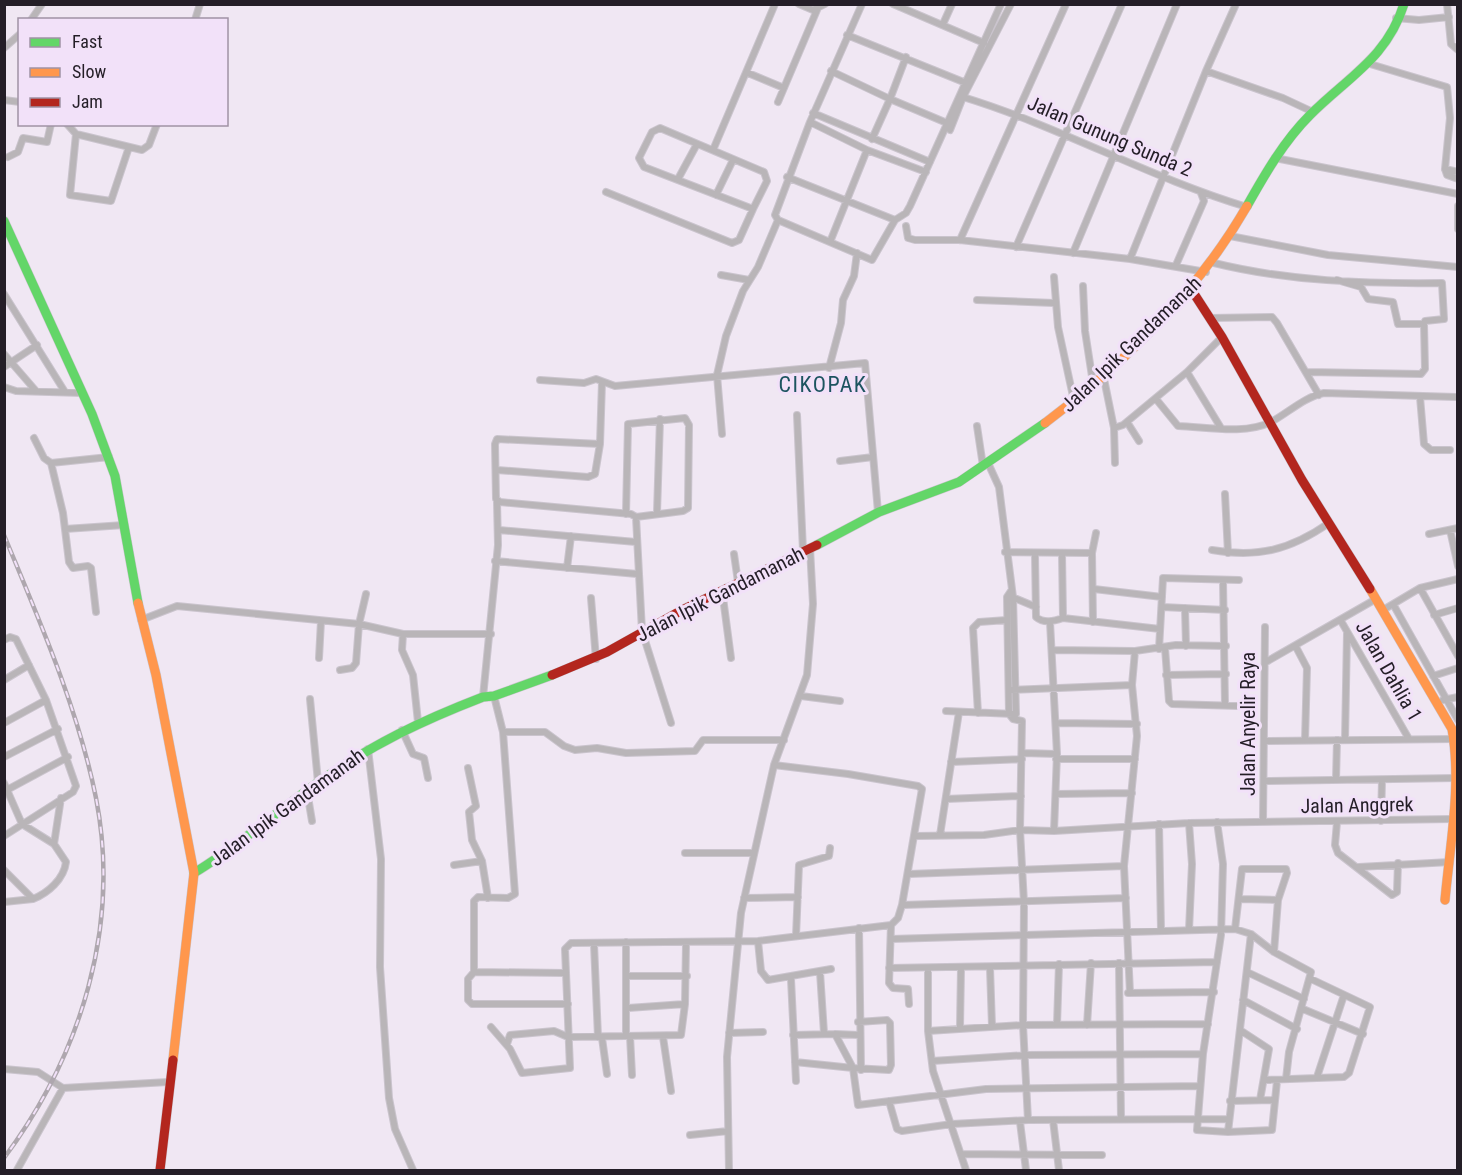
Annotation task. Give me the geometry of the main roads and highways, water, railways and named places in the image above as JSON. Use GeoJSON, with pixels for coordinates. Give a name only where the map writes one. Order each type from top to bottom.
{"type":"FeatureCollection","features":[{"type":"Feature","properties":{"kind":"railway"},"geometry":{"type":"LineString","coordinates":[[4,535],[31,599],[79,731],[96,798],[102,846],[103,894],[98,941],[88,987],[74,1033],[31,1118],[4,1158]]}},
{"type":"Feature","properties":{"kind":"district","name":"CIKOPAK"},"geometry":{"type":"Point","coordinates":[823,384]}}]}
